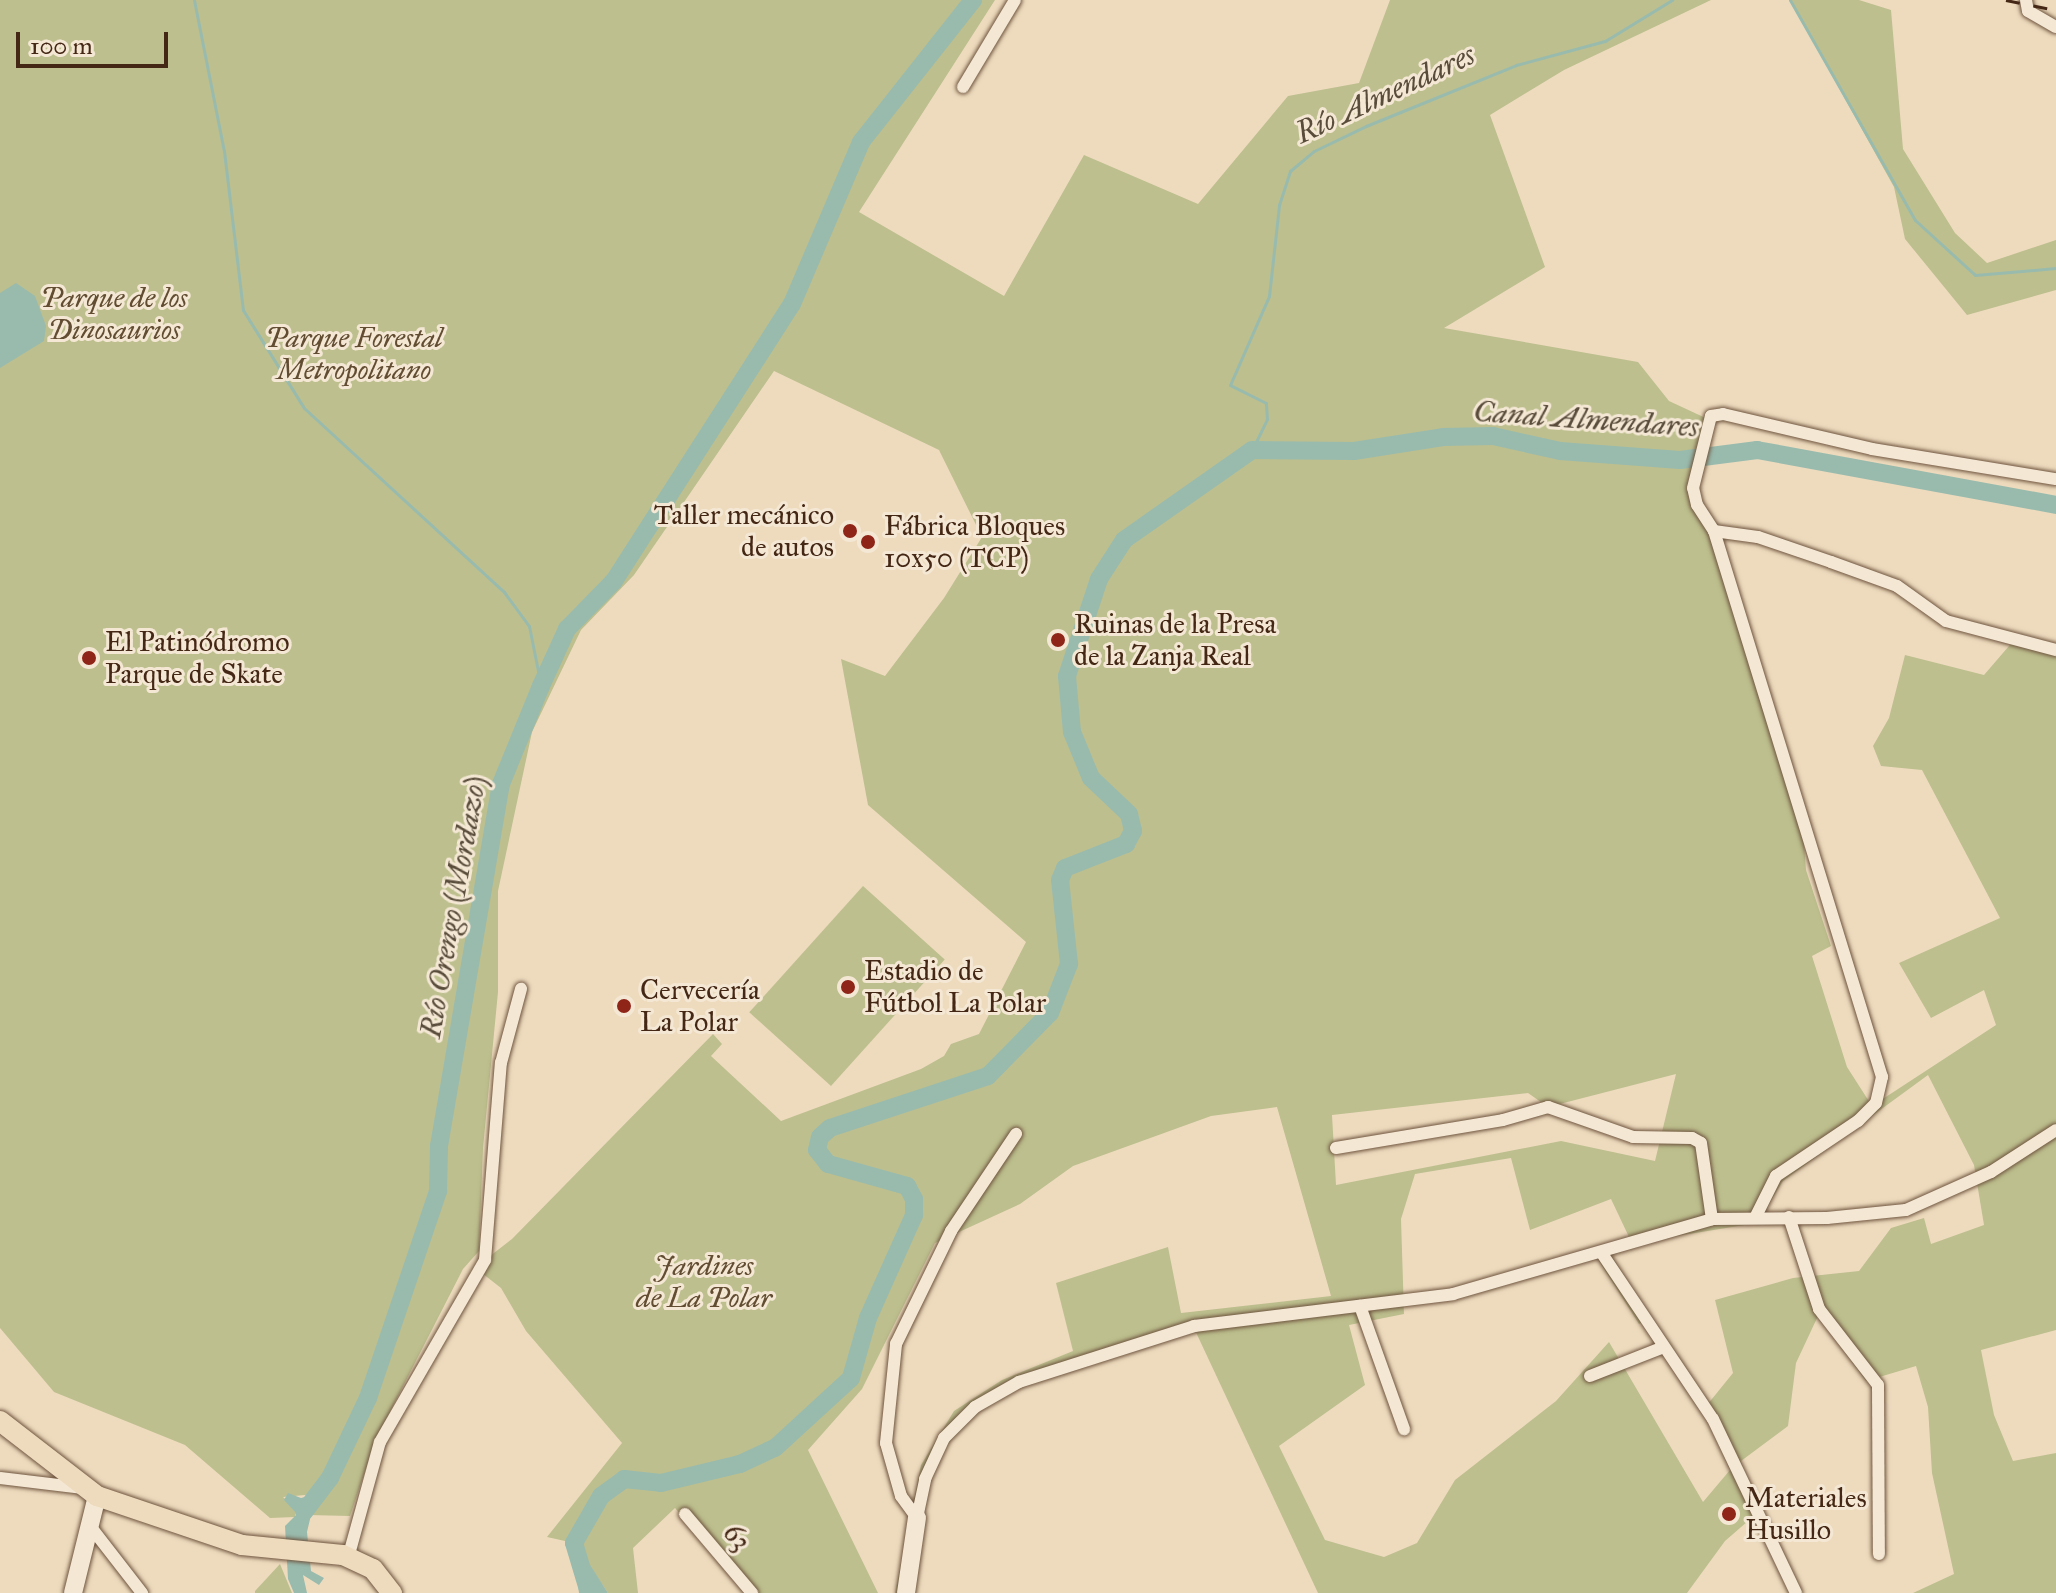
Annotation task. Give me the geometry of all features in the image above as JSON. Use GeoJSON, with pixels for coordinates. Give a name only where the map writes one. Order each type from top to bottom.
{"type":"FeatureCollection","features":[{"type":"Feature","properties":{"kind":"main road"},"geometry":{"type":"LineString","coordinates":[[0,1421],[90,1492],[261,1548],[342,1556],[373,1569],[392,1593]]}},
{"type":"Feature","properties":{"kind":"street"},"geometry":{"type":"LineString","coordinates":[[963,87],[1015,0]]}},
{"type":"Feature","properties":{"kind":"street"},"geometry":{"type":"LineString","coordinates":[[2026,0],[2028,11],[2056,27]]}},
{"type":"Feature","properties":{"kind":"street"},"geometry":{"type":"LineString","coordinates":[[1756,1216],[1776,1176],[1858,1121],[1876,1103],[1882,1077],[1714,531],[1693,488],[1711,416],[1723,414],[1872,449],[2056,479]]}},
{"type":"Feature","properties":{"kind":"street"},"geometry":{"type":"LineString","coordinates":[[1714,531],[1758,537],[1802,552],[1897,586],[1946,621],[2056,650]]}},
{"type":"Feature","properties":{"kind":"street"},"geometry":{"type":"LineString","coordinates":[[342,1556],[380,1442],[485,1260],[501,1063],[521,989]]}},
{"type":"Feature","properties":{"kind":"street"},"geometry":{"type":"LineString","coordinates":[[1336,1148],[1503,1120],[1548,1107],[1633,1137],[1692,1138],[1701,1143],[1712,1219]]}},
{"type":"Feature","properties":{"kind":"street"},"geometry":{"type":"LineString","coordinates":[[906,1593],[925,1479],[944,1438],[975,1407],[1019,1382],[1194,1326],[1473,1290],[1712,1219],[1906,1210],[1991,1172],[2056,1130]]}},
{"type":"Feature","properties":{"kind":"street"},"geometry":{"type":"LineString","coordinates":[[917,1518],[901,1496],[886,1443],[896,1344],[951,1231],[1016,1134]]}},
{"type":"Feature","properties":{"kind":"street"},"geometry":{"type":"LineString","coordinates":[[1789,1217],[1819,1309],[1878,1385],[1879,1554]]}},
{"type":"Feature","properties":{"kind":"street"},"geometry":{"type":"LineString","coordinates":[[1601,1252],[1713,1419],[1795,1593]]}},
{"type":"Feature","properties":{"kind":"street"},"geometry":{"type":"LineString","coordinates":[[1360,1306],[1404,1429]]}},
{"type":"Feature","properties":{"kind":"street"},"geometry":{"type":"LineString","coordinates":[[1590,1376],[1664,1347]]}},
{"type":"Feature","properties":{"kind":"street"},"geometry":{"type":"LineString","coordinates":[[0,1478],[90,1492],[90,1526],[73,1593]]}},
{"type":"Feature","properties":{"kind":"street","name":"63"},"geometry":{"type":"LineString","coordinates":[[685,1514],[752,1593]]}},
{"type":"Feature","properties":{"kind":"street"},"geometry":{"type":"LineString","coordinates":[[90,1526],[142,1593]]}},
{"type":"Feature","properties":{"kind":"green space"},"geometry":{"type":"Polygon","coordinates":[[[0,0],[995,0],[859,212],[1004,296],[1084,155],[1198,204],[1288,96],[1359,83],[1390,0],[1711,0],[1564,70],[1490,115],[1545,267],[1444,328],[1638,362],[1669,401],[1712,421],[1693,489],[1714,531],[1802,818],[1806,870],[1831,946],[1812,956],[1847,1067],[1872,1106],[1996,1025],[1984,990],[1931,1018],[1899,963],[2000,918],[1922,770],[1881,766],[1873,746],[1889,718],[1905,655],[1984,675],[2015,639],[2056,650],[2056,1330],[1981,1350],[1994,1415],[2013,1461],[2056,1453],[2056,1593],[1913,1593],[1954,1574],[1932,1473],[1928,1407],[1916,1366],[1866,1381],[1818,1316],[1796,1363],[1788,1426],[1741,1461],[1755,1515],[1725,1541],[1687,1593],[1318,1593],[1193,1326],[1019,1382],[975,1407],[944,1438],[925,1479],[906,1593],[895,1593],[921,1465],[954,1411],[1002,1380],[1073,1351],[1056,1283],[1168,1247],[1181,1313],[1331,1296],[1277,1107],[1211,1116],[1073,1166],[1020,1204],[935,1243],[862,1389],[808,1450],[878,1593],[749,1593],[675,1508],[633,1548],[638,1593],[608,1593],[574,1543],[547,1537],[622,1443],[526,1331],[501,1288],[478,1270],[485,1260],[512,1239],[713,1034],[722,1044],[711,1056],[781,1121],[921,1069],[944,1056],[951,1044],[979,1034],[1026,942],[868,805],[841,659],[885,676],[944,598],[982,537],[939,450],[774,371],[634,575],[581,630],[532,732],[498,891],[498,992],[483,1148],[479,1251],[463,1269],[376,1439],[350,1516],[308,1515],[316,1494],[283,1497],[295,1508],[295,1517],[270,1518],[185,1445],[54,1392],[0,1328],[0,0]],[[1676,1074],[1548,1107],[1528,1093],[1332,1115],[1336,1185],[1561,1141],[1655,1161],[1676,1074]],[[1928,1075],[1783,1181],[1757,1223],[1652,1240],[1611,1255],[1651,1318],[1639,1324],[1592,1250],[1629,1237],[1611,1199],[1530,1230],[1511,1158],[1415,1174],[1401,1219],[1404,1314],[1349,1325],[1365,1385],[1279,1446],[1325,1540],[1384,1557],[1417,1543],[1455,1480],[1556,1401],[1609,1342],[1703,1502],[1730,1470],[1703,1410],[1733,1373],[1715,1300],[1793,1278],[1859,1271],[1891,1228],[1924,1218],[1931,1244],[1984,1225],[1974,1165],[1928,1075]]]}},
{"type":"Feature","properties":{"kind":"green space"},"geometry":{"type":"Polygon","coordinates":[[[1790,0],[1859,0],[1891,10],[1903,149],[1955,233],[1987,263],[2056,240],[2056,290],[1967,315],[1905,239],[1894,187],[1790,0]]]}},
{"type":"Feature","properties":{"kind":"green space","name":"Estadio de Fútbol La Polar"},"geometry":{"type":"Polygon","coordinates":[[[863,886],[945,960],[831,1086],[749,1012],[863,886]]]}},
{"type":"Feature","properties":{"kind":"green space"},"geometry":{"type":"Polygon","coordinates":[[[280,1564],[292,1593],[255,1593],[255,1591],[280,1564]]]}},
{"type":"Feature","properties":{"kind":"shaded area"},"geometry":{"type":"Polygon","coordinates":[[[16,283],[35,296],[46,326],[44,341],[0,368],[0,293],[16,283]]]}},
{"type":"Feature","properties":{"kind":"shaded area"},"geometry":{"type":"Polygon","coordinates":[[[288,1493],[301,1498],[316,1494],[307,1532],[311,1571],[324,1578],[319,1585],[303,1575],[307,1593],[294,1593],[288,1579],[285,1526],[297,1514],[284,1500],[288,1493]]]}},
{"type":"Feature","properties":{"kind":"shaded area"},"geometry":{"type":"Polygon","coordinates":[[[574,1543],[585,1557],[608,1593],[579,1593],[574,1543]]]}},
{"type":"Feature","properties":{"kind":"waterway"},"geometry":{"type":"LineString","coordinates":[[194,0],[224,151],[243,310],[304,408],[504,592],[529,626],[541,686]]}},
{"type":"Feature","properties":{"kind":"waterway","name":"Río Orengo (Mordazo)"},"geometry":{"type":"LineString","coordinates":[[304,1512],[330,1478],[368,1398],[438,1191],[439,1146],[501,784],[541,686],[567,629],[614,581],[792,304],[861,142],[973,0]]}},
{"type":"Feature","properties":{"kind":"waterway","name":"Río Almendares"},"geometry":{"type":"LineString","coordinates":[[1252,450],[1267,419],[1266,403],[1230,385],[1269,296],[1279,205],[1290,171],[1314,151],[1366,126],[1516,65],[1605,41],[1672,0]]}},
{"type":"Feature","properties":{"kind":"waterway","name":"Río Almendares"},"geometry":{"type":"LineString","coordinates":[[1790,0],[1915,220],[1975,275],[2056,268]]}},
{"type":"Feature","properties":{"kind":"waterway","name":"Río Almendares"},"geometry":{"type":"LineString","coordinates":[[589,1593],[574,1543],[601,1496],[624,1479],[661,1483],[740,1464],[775,1448],[851,1378],[868,1318],[914,1215],[914,1199],[907,1186],[828,1164],[817,1150],[820,1137],[830,1128],[988,1076],[1050,1013],[1069,964],[1060,880],[1065,868],[1126,844],[1133,831],[1129,814],[1091,778],[1072,732],[1067,676],[1099,579],[1124,540],[1252,450],[1354,451],[1443,437],[1493,436],[1560,451],[1680,460],[1757,450],[2056,505]]}},
{"type":"Feature","properties":{"kind":"railway"},"geometry":{"type":"LineString","coordinates":[[2006,0],[2056,10]]}},
{"type":"Feature","properties":{"kind":"place","name":"Taller mecánico de autos"},"geometry":{"type":"Point","coordinates":[850,531]}},
{"type":"Feature","properties":{"kind":"place","name":"Fábrica Bloques 10x50 (TCP)"},"geometry":{"type":"Point","coordinates":[868,542]}},
{"type":"Feature","properties":{"kind":"place","name":"Ruinas de la Presa de la Zanja Real"},"geometry":{"type":"Point","coordinates":[1058,640]}},
{"type":"Feature","properties":{"kind":"place","name":"El Patinódromo Parque de Skate"},"geometry":{"type":"Point","coordinates":[89,658]}},
{"type":"Feature","properties":{"kind":"place","name":"Estadio de Fútbol La Polar"},"geometry":{"type":"Point","coordinates":[848,987]}},
{"type":"Feature","properties":{"kind":"place","name":"Cervecería La Polar"},"geometry":{"type":"Point","coordinates":[624,1006]}},
{"type":"Feature","properties":{"kind":"place","name":"Materiales Husillo"},"geometry":{"type":"Point","coordinates":[1729,1514]}},
{"type":"Feature","properties":{"kind":"park label","name":"Parque de los Dinosaurios"},"geometry":{"type":"Point","coordinates":[114,314]}},
{"type":"Feature","properties":{"kind":"park label","name":"Parque Forestal Metropolitano"},"geometry":{"type":"Point","coordinates":[354,354]}},
{"type":"Feature","properties":{"kind":"park label","name":"Jardines de La Polar"},"geometry":{"type":"Point","coordinates":[704,1282]}},
{"type":"Feature","properties":{"kind":"water label","name":"Canal Almendares"},"geometry":{"type":"Point","coordinates":[1586,419]}}]}
